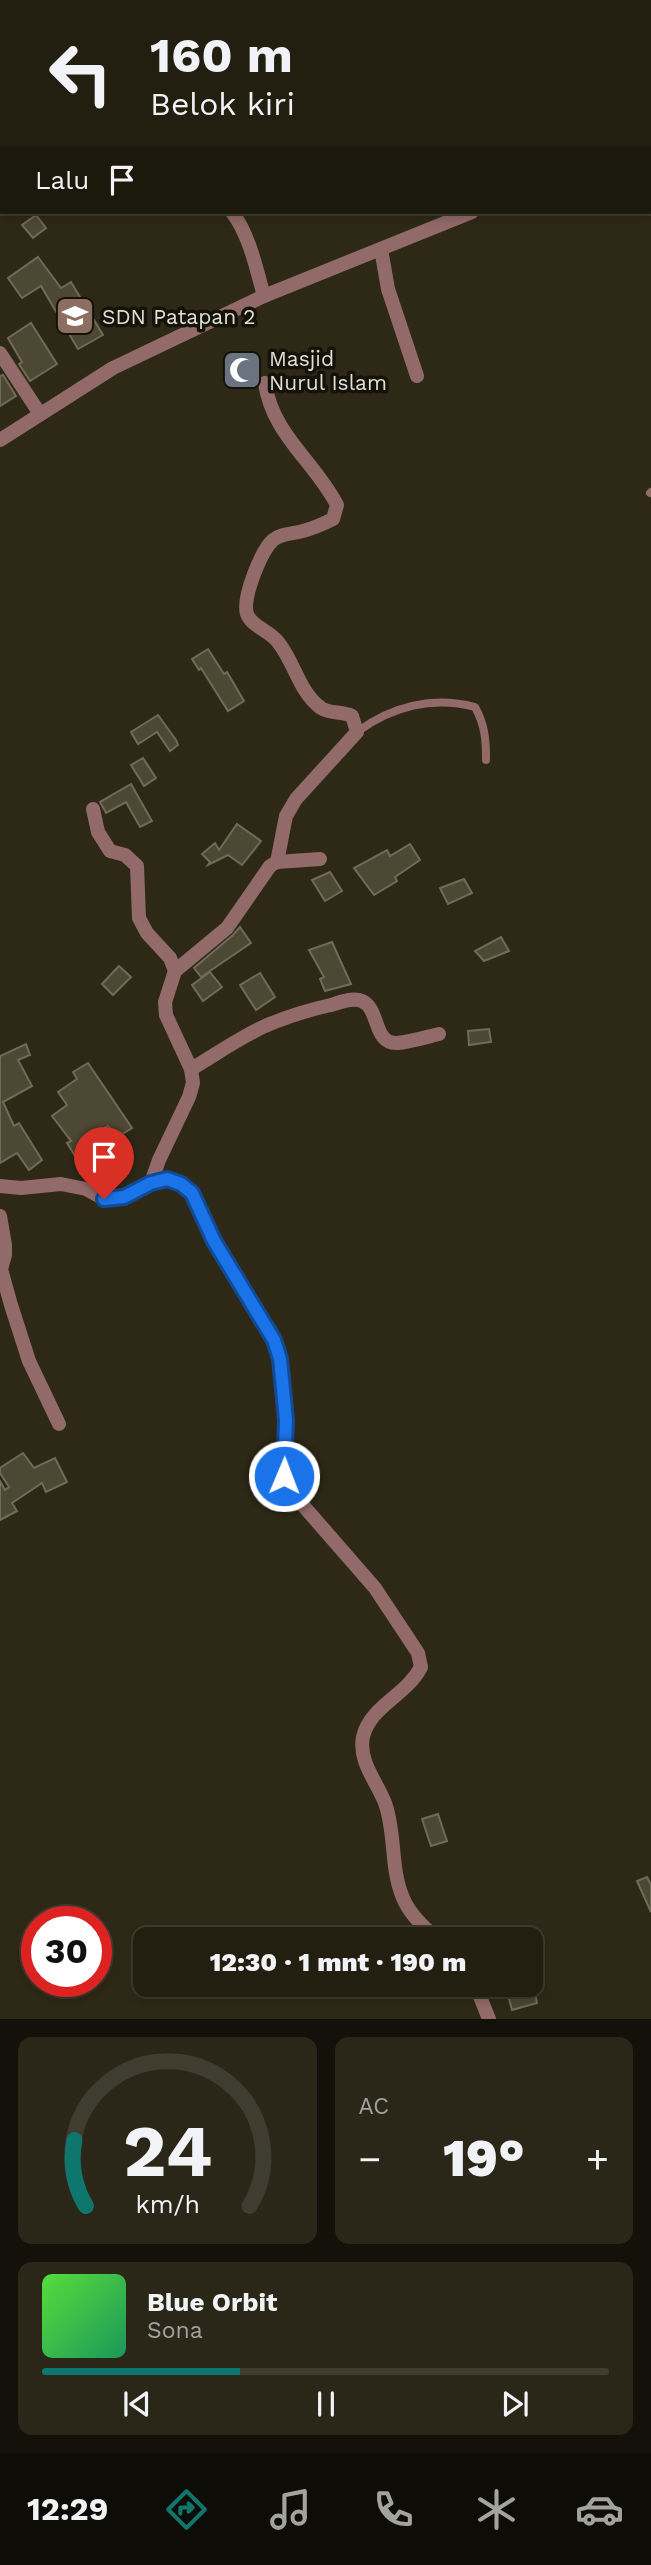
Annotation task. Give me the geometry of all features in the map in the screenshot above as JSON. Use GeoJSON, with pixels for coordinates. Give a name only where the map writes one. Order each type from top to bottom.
{"type":"FeatureCollection","features":[{"type":"Feature","properties":{"kind":"street"},"geometry":{"type":"LineString","coordinates":[[234,214],[249,244],[264,296]]}},
{"type":"Feature","properties":{"kind":"street"},"geometry":{"type":"LineString","coordinates":[[0,440],[113,368],[264,296],[467,214]]}},
{"type":"Feature","properties":{"kind":"street"},"geometry":{"type":"LineString","coordinates":[[381,249],[388,289],[417,376]]}},
{"type":"Feature","properties":{"kind":"street"},"geometry":{"type":"LineString","coordinates":[[0,353],[40,414]]}},
{"type":"Feature","properties":{"kind":"street"},"geometry":{"type":"LineString","coordinates":[[265,383],[276,420],[337,505],[332,519],[316,527],[281,535],[270,543],[252,577],[246,610],[249,618],[280,644],[299,681],[314,701],[327,712],[345,712],[352,716],[357,732],[296,799],[286,816],[277,862]]}},
{"type":"Feature","properties":{"kind":"street"},"geometry":{"type":"LineString","coordinates":[[93,809],[98,832],[110,851],[125,855],[137,866],[139,918],[147,933],[170,958],[175,971]]}},
{"type":"Feature","properties":{"kind":"street"},"geometry":{"type":"LineString","coordinates":[[151,1183],[193,1083],[191,1069],[166,1015],[165,1002],[175,971],[227,928],[261,875],[277,862],[320,859]]}},
{"type":"Feature","properties":{"kind":"street"},"geometry":{"type":"LineString","coordinates":[[191,1069],[262,1027],[299,1013],[349,1000],[359,999],[367,1004],[387,1041],[396,1043],[439,1034]]}},
{"type":"Feature","properties":{"kind":"street"},"geometry":{"type":"LineString","coordinates":[[0,1186],[21,1188],[61,1184],[86,1189],[104,1199],[124,1197],[151,1183],[167,1179],[181,1184],[192,1193],[214,1241],[274,1340],[280,1359],[286,1420],[284,1476],[287,1487],[375,1588],[418,1653],[421,1667],[415,1679],[369,1722],[363,1736],[362,1750],[386,1804],[396,1879],[402,1897],[408,1910],[426,1927]]}},
{"type":"Feature","properties":{"kind":"street"},"geometry":{"type":"LineString","coordinates":[[0,1216],[5,1245],[1,1269],[29,1361],[59,1424]]}},
{"type":"Feature","properties":{"kind":"street"},"geometry":{"type":"LineString","coordinates":[[480,1997],[489,2019]]}},
{"type":"Feature","properties":{"kind":"lane"},"geometry":{"type":"LineString","coordinates":[[357,732],[385,714],[407,707],[455,702],[475,708],[481,718],[486,734],[486,760]]}},
{"type":"Feature","properties":{"kind":"building"},"geometry":{"type":"Polygon","coordinates":[[[36,215],[46,228],[33,238],[22,225],[36,215]]]}},
{"type":"Feature","properties":{"kind":"building","name":"SDN Patapan 2"},"geometry":{"type":"Polygon","coordinates":[[[38,257],[61,288],[71,282],[103,335],[78,349],[41,286],[22,298],[8,278],[38,257]]]}},
{"type":"Feature","properties":{"kind":"building","name":"SDN Patapan 2"},"geometry":{"type":"Polygon","coordinates":[[[31,323],[57,364],[30,381],[8,338],[31,323]]]}},
{"type":"Feature","properties":{"kind":"building","name":"Masjid Nurul Islam"},"geometry":{"type":"Polygon","coordinates":[[[249,356],[254,380],[235,384],[230,360],[249,356]]]}},
{"type":"Feature","properties":{"kind":"building"},"geometry":{"type":"Polygon","coordinates":[[[3,375],[16,396],[0,406],[0,376],[3,375]]]}},
{"type":"Feature","properties":{"kind":"building"},"geometry":{"type":"Polygon","coordinates":[[[208,649],[224,674],[227,672],[244,701],[228,711],[201,668],[199,670],[192,659],[208,649]]]}},
{"type":"Feature","properties":{"kind":"building"},"geometry":{"type":"Polygon","coordinates":[[[158,715],[178,745],[170,751],[157,732],[138,744],[131,732],[158,715]]]}},
{"type":"Feature","properties":{"kind":"building"},"geometry":{"type":"Polygon","coordinates":[[[143,758],[156,778],[144,786],[131,765],[143,758]]]}},
{"type":"Feature","properties":{"kind":"building"},"geometry":{"type":"Polygon","coordinates":[[[131,784],[152,821],[140,827],[126,802],[106,813],[100,802],[131,784]]]}},
{"type":"Feature","properties":{"kind":"building"},"geometry":{"type":"Polygon","coordinates":[[[237,824],[261,841],[242,865],[228,855],[208,865],[210,862],[202,854],[215,843],[219,850],[237,824]]]}},
{"type":"Feature","properties":{"kind":"building"},"geometry":{"type":"Polygon","coordinates":[[[410,844],[420,860],[395,877],[397,881],[374,895],[354,868],[387,850],[390,856],[410,844]]]}},
{"type":"Feature","properties":{"kind":"building"},"geometry":{"type":"Polygon","coordinates":[[[330,872],[342,891],[325,901],[312,880],[330,872]]]}},
{"type":"Feature","properties":{"kind":"building"},"geometry":{"type":"Polygon","coordinates":[[[464,879],[472,893],[448,904],[440,888],[464,879]]]}},
{"type":"Feature","properties":{"kind":"building"},"geometry":{"type":"Polygon","coordinates":[[[240,927],[251,943],[201,977],[194,968],[240,927]]]}},
{"type":"Feature","properties":{"kind":"building"},"geometry":{"type":"Polygon","coordinates":[[[501,937],[509,951],[484,961],[475,951],[501,937]]]}},
{"type":"Feature","properties":{"kind":"building"},"geometry":{"type":"Polygon","coordinates":[[[332,942],[351,984],[325,991],[320,979],[324,977],[309,950],[332,942]]]}},
{"type":"Feature","properties":{"kind":"building"},"geometry":{"type":"Polygon","coordinates":[[[119,966],[131,977],[113,995],[102,984],[119,966]]]}},
{"type":"Feature","properties":{"kind":"building"},"geometry":{"type":"Polygon","coordinates":[[[210,972],[222,987],[203,1001],[192,985],[210,972]]]}},
{"type":"Feature","properties":{"kind":"building"},"geometry":{"type":"Polygon","coordinates":[[[260,973],[275,997],[256,1010],[240,985],[260,973]]]}},
{"type":"Feature","properties":{"kind":"building"},"geometry":{"type":"Polygon","coordinates":[[[489,1029],[491,1042],[469,1045],[468,1031],[489,1029]]]}},
{"type":"Feature","properties":{"kind":"building"},"geometry":{"type":"Polygon","coordinates":[[[26,1044],[30,1055],[18,1060],[32,1086],[3,1102],[14,1126],[19,1123],[42,1160],[29,1170],[17,1153],[0,1163],[0,1056],[26,1044]]]}},
{"type":"Feature","properties":{"kind":"building"},"geometry":{"type":"Polygon","coordinates":[[[88,1063],[132,1128],[116,1138],[108,1126],[83,1143],[90,1154],[78,1161],[67,1143],[71,1141],[52,1116],[67,1105],[58,1092],[77,1079],[73,1072],[88,1063]]]}},
{"type":"Feature","properties":{"kind":"building"},"geometry":{"type":"Polygon","coordinates":[[[23,1453],[34,1468],[55,1458],[67,1482],[46,1492],[42,1483],[12,1503],[17,1511],[0,1520],[0,1481],[5,1490],[9,1487],[0,1473],[0,1468],[23,1453]]]}},
{"type":"Feature","properties":{"kind":"building"},"geometry":{"type":"Polygon","coordinates":[[[438,1814],[447,1841],[431,1846],[422,1819],[438,1814]]]}},
{"type":"Feature","properties":{"kind":"building"},"geometry":{"type":"Polygon","coordinates":[[[647,1877],[651,1885],[651,1912],[637,1881],[647,1877]]]}},
{"type":"Feature","properties":{"kind":"building"},"geometry":{"type":"Polygon","coordinates":[[[508,1997],[536,1997],[537,2003],[512,2010],[508,1997]]]}},
{"type":"Feature","properties":{"kind":"place","name":"SDN Patapan 2"},"geometry":{"type":"Point","coordinates":[75,316]}},
{"type":"Feature","properties":{"kind":"place","name":"Masjid Nurul Islam"},"geometry":{"type":"Point","coordinates":[242,370]}},
{"type":"Feature","properties":{"kind":"route"},"geometry":{"type":"LineString","coordinates":[[104,1199],[124,1197],[151,1183],[167,1179],[181,1184],[192,1193],[214,1241],[274,1340],[280,1359],[286,1420],[284,1476]]}}]}
